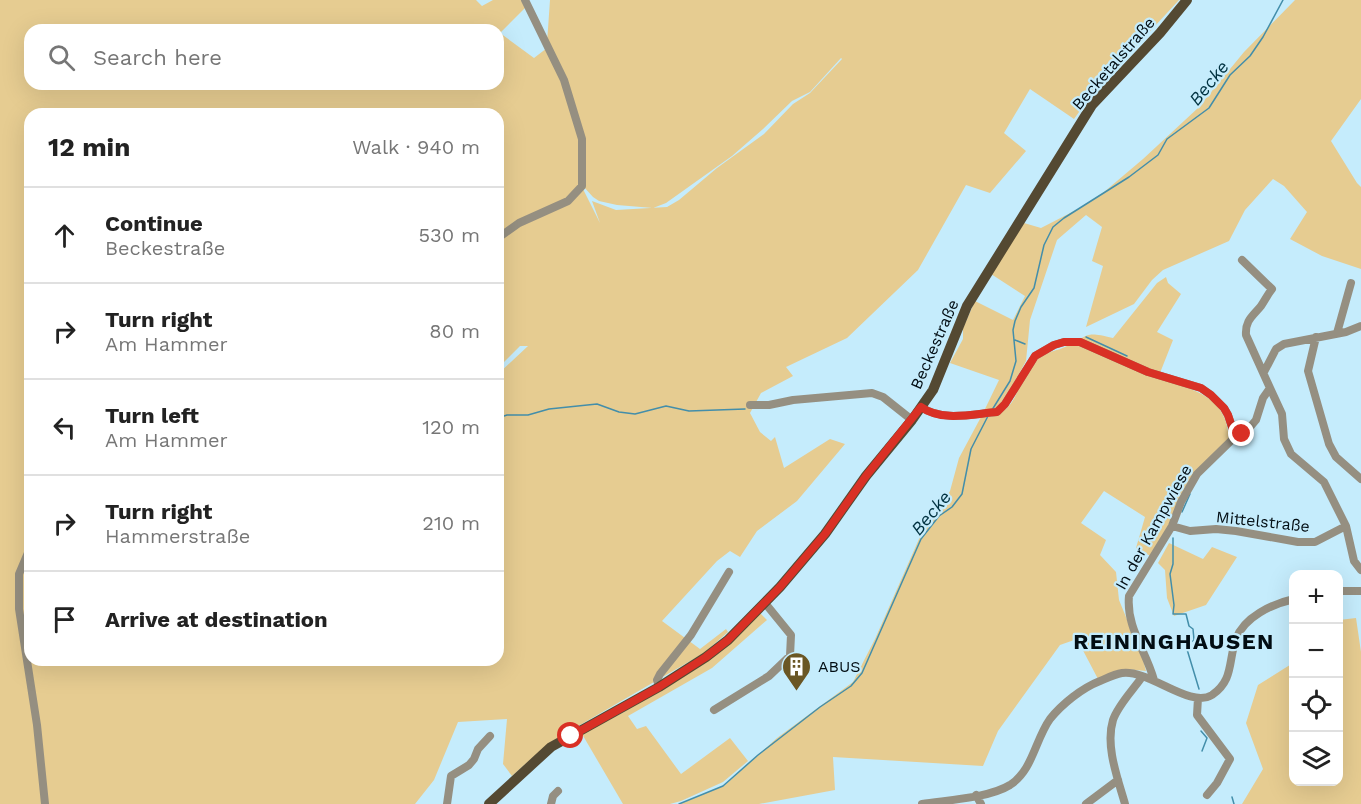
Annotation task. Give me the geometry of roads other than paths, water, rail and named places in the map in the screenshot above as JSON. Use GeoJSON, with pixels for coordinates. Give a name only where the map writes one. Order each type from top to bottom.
{"type":"FeatureCollection","features":[{"type":"Feature","properties":{"kind":"main road","name":"Becketalstraße"},"geometry":{"type":"LineString","coordinates":[[1064,148],[1092,105],[1160,33],[1187,0]]}},
{"type":"Feature","properties":{"kind":"main road","name":"Beckestraße"},"geometry":{"type":"LineString","coordinates":[[489,804],[551,747],[659,687],[706,657],[728,640],[765,603],[825,534],[866,476],[912,420],[933,390],[967,306],[1064,148]]}},
{"type":"Feature","properties":{"kind":"street"},"geometry":{"type":"LineString","coordinates":[[504,234],[519,223],[568,201],[582,186],[582,139],[564,80],[525,0]]}},
{"type":"Feature","properties":{"kind":"street"},"geometry":{"type":"LineString","coordinates":[[1242,260],[1272,289],[1261,306],[1250,317],[1246,326],[1246,335],[1282,414],[1284,439],[1291,454],[1324,482],[1347,525],[1354,561],[1361,570]]}},
{"type":"Feature","properties":{"kind":"street"},"geometry":{"type":"LineString","coordinates":[[1337,333],[1351,283]]}},
{"type":"Feature","properties":{"kind":"street"},"geometry":{"type":"LineString","coordinates":[[1264,372],[1276,349],[1284,344],[1346,332],[1361,326]]}},
{"type":"Feature","properties":{"kind":"street"},"geometry":{"type":"LineString","coordinates":[[1316,337],[1308,371],[1329,444],[1336,457],[1361,479]]}},
{"type":"Feature","properties":{"kind":"street"},"geometry":{"type":"LineString","coordinates":[[921,407],[928,412],[944,416],[990,412],[1005,404],[1035,356],[1054,345],[1078,342],[1148,372],[1206,392],[1224,408],[1234,433],[1237,435]]}},
{"type":"Feature","properties":{"kind":"street","name":"In der Kampwiese"},"geometry":{"type":"LineString","coordinates":[[1154,680],[1133,631],[1128,605],[1129,596],[1172,526],[1181,502],[1197,474],[1237,435],[1245,434],[1256,420],[1263,398],[1270,388]]}},
{"type":"Feature","properties":{"kind":"street"},"geometry":{"type":"LineString","coordinates":[[750,405],[769,405],[793,399],[872,393],[883,397],[912,420]]}},
{"type":"Feature","properties":{"kind":"street","name":"Mittelstraße"},"geometry":{"type":"LineString","coordinates":[[1172,526],[1190,531],[1216,529],[1298,542],[1315,542],[1347,525]]}},
{"type":"Feature","properties":{"kind":"street"},"geometry":{"type":"LineString","coordinates":[[24,562],[19,574],[19,609],[24,641]]}},
{"type":"Feature","properties":{"kind":"street"},"geometry":{"type":"LineString","coordinates":[[659,687],[657,680],[660,674],[691,635],[729,572]]}},
{"type":"Feature","properties":{"kind":"street"},"geometry":{"type":"LineString","coordinates":[[1343,591],[1361,591]]}},
{"type":"Feature","properties":{"kind":"street"},"geometry":{"type":"LineString","coordinates":[[922,804],[996,791],[1011,784],[1027,767],[1050,720],[1071,698],[1099,681],[1123,673],[1154,680],[1182,694],[1198,698],[1210,697],[1225,684],[1236,637],[1242,628],[1259,612],[1289,601]]}},
{"type":"Feature","properties":{"kind":"street"},"geometry":{"type":"LineString","coordinates":[[714,710],[769,676],[790,656],[791,635],[765,603]]}},
{"type":"Feature","properties":{"kind":"street"},"geometry":{"type":"LineString","coordinates":[[28,666],[37,725],[45,804]]}},
{"type":"Feature","properties":{"kind":"street"},"geometry":{"type":"LineString","coordinates":[[1125,804],[1111,747],[1110,732],[1114,718],[1142,676]]}},
{"type":"Feature","properties":{"kind":"street"},"geometry":{"type":"LineString","coordinates":[[1198,698],[1197,715],[1230,759],[1217,783],[1207,795]]}},
{"type":"Feature","properties":{"kind":"street"},"geometry":{"type":"LineString","coordinates":[[447,804],[451,776],[469,765],[478,748],[490,736]]}},
{"type":"Feature","properties":{"kind":"street"},"geometry":{"type":"LineString","coordinates":[[1086,804],[1118,780]]}},
{"type":"Feature","properties":{"kind":"street"},"geometry":{"type":"LineString","coordinates":[[551,804],[553,796],[558,791]]}},
{"type":"Feature","properties":{"kind":"street"},"geometry":{"type":"LineString","coordinates":[[976,795],[981,804]]}},
{"type":"Feature","properties":{"kind":"waterway","name":"Becke"},"geometry":{"type":"LineString","coordinates":[[992,410],[1010,381],[1016,361],[1013,330],[1015,321],[1034,288],[1044,245],[1053,227],[1158,155],[1167,139],[1209,108],[1230,75],[1250,56],[1283,0]]}},
{"type":"Feature","properties":{"kind":"waterway"},"geometry":{"type":"LineString","coordinates":[[1086,337],[1127,356]]}},
{"type":"Feature","properties":{"kind":"waterway"},"geometry":{"type":"LineString","coordinates":[[1015,340],[1025,344]]}},
{"type":"Feature","properties":{"kind":"waterway"},"geometry":{"type":"LineString","coordinates":[[504,416],[528,415],[549,409],[597,404],[619,412],[635,414],[666,406],[689,411],[745,409]]}},
{"type":"Feature","properties":{"kind":"waterway","name":"Becke"},"geometry":{"type":"LineString","coordinates":[[679,804],[723,786],[758,755],[851,686],[862,673],[921,539],[939,516],[952,507],[962,494],[971,449],[988,416]]}},
{"type":"Feature","properties":{"kind":"waterway"},"geometry":{"type":"LineString","coordinates":[[1182,512],[1190,494]]}},
{"type":"Feature","properties":{"kind":"waterway"},"geometry":{"type":"LineString","coordinates":[[1173,538],[1173,564],[1170,574],[1173,614],[1186,614],[1189,626],[1193,629],[1194,640],[1186,646],[1199,689]]}},
{"type":"Feature","properties":{"kind":"waterway"},"geometry":{"type":"LineString","coordinates":[[1201,731],[1207,738],[1202,751]]}},
{"type":"Feature","properties":{"kind":"waterway"},"geometry":{"type":"LineString","coordinates":[[1232,797],[1234,804]]}},
{"type":"Feature","properties":{"kind":"place","name":"ABUS"},"geometry":{"type":"Point","coordinates":[797,692]}},
{"type":"Feature","properties":{"kind":"district","name":"REININGHAUSEN"},"geometry":{"type":"Point","coordinates":[1174,641]}}]}
